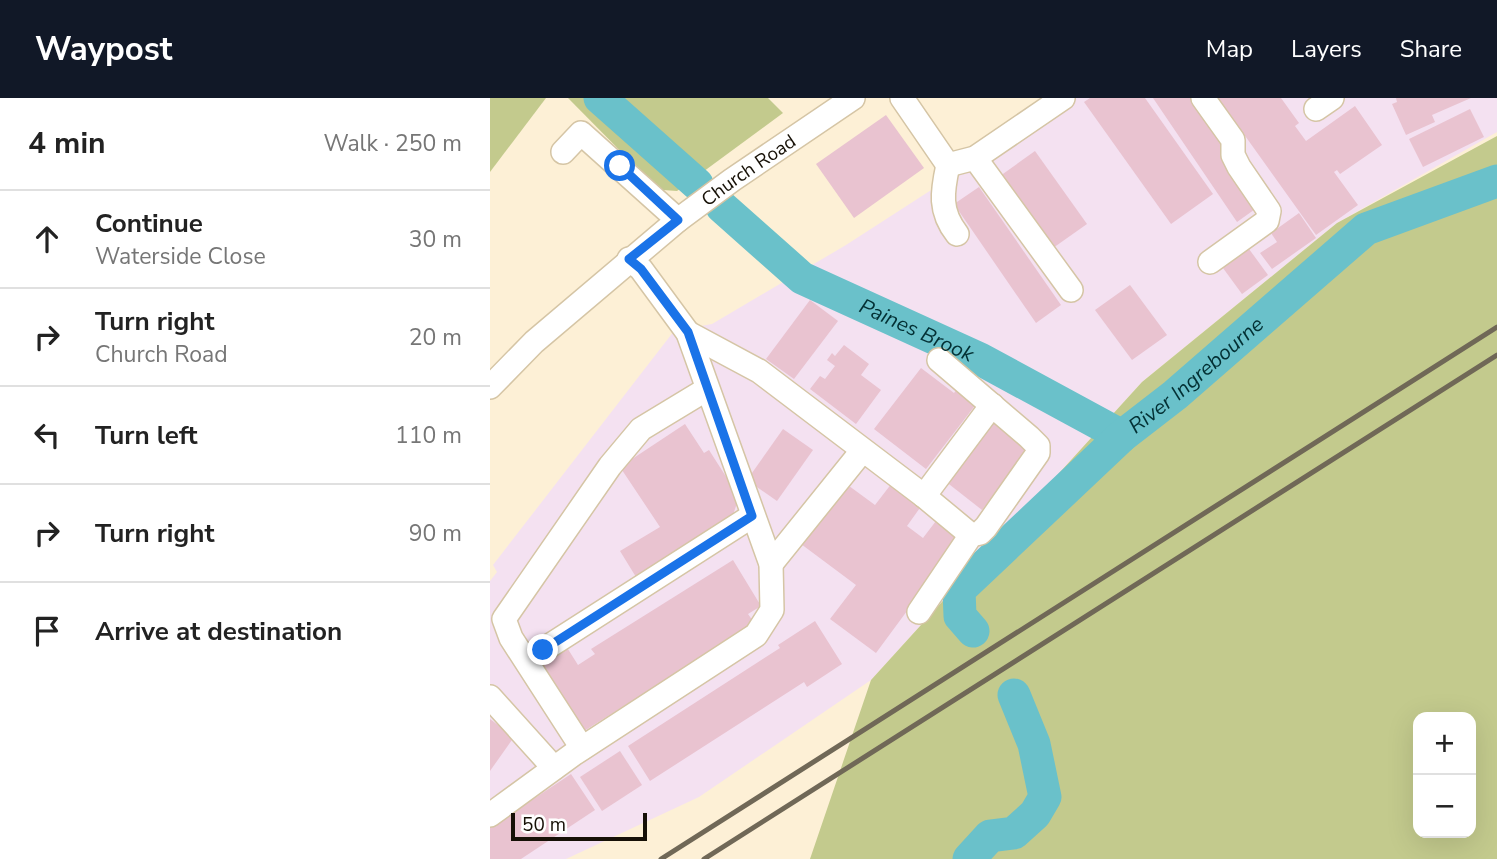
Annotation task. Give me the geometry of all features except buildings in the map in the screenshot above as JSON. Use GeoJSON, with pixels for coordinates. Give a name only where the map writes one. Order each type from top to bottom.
{"type":"FeatureCollection","features":[{"type":"Feature","properties":{"kind":"street","name":"Church Road"},"geometry":{"type":"LineString","coordinates":[[490,387],[534,342],[629,259],[732,180],[853,98]]}},
{"type":"Feature","properties":{"kind":"street"},"geometry":{"type":"LineString","coordinates":[[902,98],[948,165],[942,198],[951,226],[957,234]]}},
{"type":"Feature","properties":{"kind":"street"},"geometry":{"type":"LineString","coordinates":[[948,165],[975,158],[1063,98]]}},
{"type":"Feature","properties":{"kind":"street"},"geometry":{"type":"LineString","coordinates":[[1203,98],[1233,140],[1233,155],[1269,211],[1268,221],[1210,262]]}},
{"type":"Feature","properties":{"kind":"street"},"geometry":{"type":"LineString","coordinates":[[563,152],[582,133],[678,220]]}},
{"type":"Feature","properties":{"kind":"street"},"geometry":{"type":"LineString","coordinates":[[975,158],[1071,290]]}},
{"type":"Feature","properties":{"kind":"street"},"geometry":{"type":"LineString","coordinates":[[490,815],[582,748],[756,635],[772,610],[771,564],[688,332],[641,269],[629,259]]}},
{"type":"Feature","properties":{"kind":"street"},"geometry":{"type":"LineString","coordinates":[[688,332],[759,371],[971,535]]}},
{"type":"Feature","properties":{"kind":"street"},"geometry":{"type":"LineString","coordinates":[[919,612],[971,535],[986,527],[1038,453],[1038,446],[939,360]]}},
{"type":"Feature","properties":{"kind":"street"},"geometry":{"type":"LineString","coordinates":[[582,748],[511,638],[503,619],[610,467],[641,429],[707,389]]}},
{"type":"Feature","properties":{"kind":"street"},"geometry":{"type":"LineString","coordinates":[[924,496],[992,405]]}},
{"type":"Feature","properties":{"kind":"street"},"geometry":{"type":"LineString","coordinates":[[771,564],[862,451]]}},
{"type":"Feature","properties":{"kind":"street"},"geometry":{"type":"LineString","coordinates":[[543,650],[752,516]]}},
{"type":"Feature","properties":{"kind":"street"},"geometry":{"type":"LineString","coordinates":[[490,697],[554,768]]}},
{"type":"Feature","properties":{"kind":"shaded area"},"geometry":{"type":"Polygon","coordinates":[[[1074,98],[1497,98],[1497,132],[1337,223],[1142,382],[871,680],[699,797],[566,859],[490,859],[490,581],[497,572],[493,565],[674,331],[712,324],[846,245],[1074,98]]]}},
{"type":"Feature","properties":{"kind":"green space"},"geometry":{"type":"Polygon","coordinates":[[[490,98],[546,98],[490,172],[490,98]]]}},
{"type":"Feature","properties":{"kind":"green space"},"geometry":{"type":"Polygon","coordinates":[[[568,98],[768,98],[783,113],[677,191],[663,190],[650,181],[568,98]]]}},
{"type":"Feature","properties":{"kind":"green space"},"geometry":{"type":"Polygon","coordinates":[[[1497,136],[1497,859],[810,859],[871,680],[1142,382],[1337,223],[1497,136]]]}},
{"type":"Feature","properties":{"kind":"waterway","name":"Paines Brook"},"geometry":{"type":"LineString","coordinates":[[600,98],[697,184]]}},
{"type":"Feature","properties":{"kind":"waterway","name":"River Ingrebourne"},"geometry":{"type":"LineString","coordinates":[[973,631],[960,616],[959,590],[1122,436],[1175,395],[1366,229],[1497,181]]}},
{"type":"Feature","properties":{"kind":"waterway","name":"Paines Brook"},"geometry":{"type":"LineString","coordinates":[[722,207],[802,278],[980,359],[1122,436]]}},
{"type":"Feature","properties":{"kind":"waterway","name":"River Ingrebourne"},"geometry":{"type":"LineString","coordinates":[[969,859],[990,836],[1014,833],[1035,814],[1045,797],[1034,744],[1014,695]]}},
{"type":"Feature","properties":{"kind":"railway"},"geometry":{"type":"LineString","coordinates":[[661,859],[1497,327]]}},
{"type":"Feature","properties":{"kind":"railway"},"geometry":{"type":"LineString","coordinates":[[704,859],[1497,355]]}},
{"type":"Feature","properties":{"kind":"route"},"geometry":{"type":"LineString","coordinates":[[543,650],[752,516],[688,332],[641,269],[629,259],[678,220],[620,166]]}}]}
